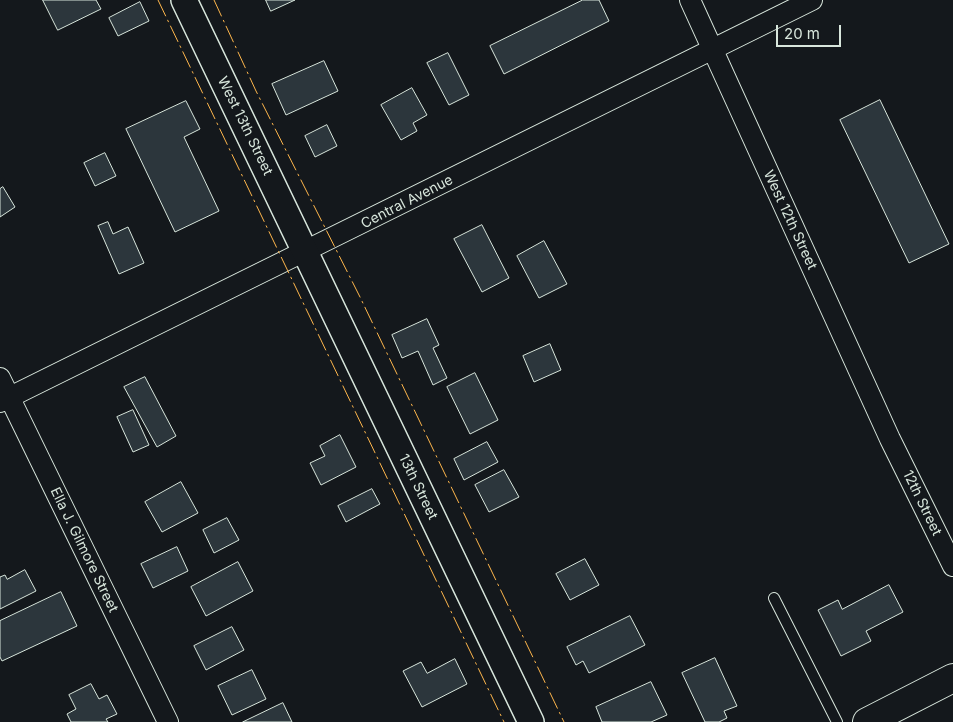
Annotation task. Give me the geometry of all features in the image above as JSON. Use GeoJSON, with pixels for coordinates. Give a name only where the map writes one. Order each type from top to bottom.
{"type":"FeatureCollection","features":[{"type":"Feature","properties":{"kind":"main road"},"geometry":{"type":"LineString","coordinates":[[867,722],[953,678]]}},
{"type":"Feature","properties":{"kind":"street","name":"West 13th Street"},"geometry":{"type":"LineString","coordinates":[[184,0],[306,252]]}},
{"type":"Feature","properties":{"kind":"street","name":"West 12th Street"},"geometry":{"type":"LineString","coordinates":[[690,0],[890,439]]}},
{"type":"Feature","properties":{"kind":"street","name":"Central Avenue"},"geometry":{"type":"LineString","coordinates":[[5,400],[812,0]]}},
{"type":"Feature","properties":{"kind":"street","name":"13th Street"},"geometry":{"type":"LineString","coordinates":[[306,252],[531,722]]}},
{"type":"Feature","properties":{"kind":"street","name":"Ella J. Gilmore Street"},"geometry":{"type":"LineString","coordinates":[[0,378],[5,400],[168,722]]}},
{"type":"Feature","properties":{"kind":"street","name":"12th Street"},"geometry":{"type":"LineString","coordinates":[[890,439],[953,566]]}},
{"type":"Feature","properties":{"kind":"lane"},"geometry":{"type":"LineString","coordinates":[[774,598],[837,722]]}},
{"type":"Feature","properties":{"kind":"building"},"geometry":{"type":"Polygon","coordinates":[[[43,0],[96,0],[101,9],[58,30],[43,0]]]}},
{"type":"Feature","properties":{"kind":"building"},"geometry":{"type":"Polygon","coordinates":[[[266,0],[295,0],[271,11],[266,0]]]}},
{"type":"Feature","properties":{"kind":"building"},"geometry":{"type":"Polygon","coordinates":[[[583,0],[599,0],[609,21],[504,74],[490,46],[583,0]]]}},
{"type":"Feature","properties":{"kind":"building"},"geometry":{"type":"Polygon","coordinates":[[[140,2],[149,21],[118,36],[109,18],[140,2]]]}},
{"type":"Feature","properties":{"kind":"building"},"geometry":{"type":"Polygon","coordinates":[[[448,53],[469,95],[449,105],[427,63],[448,53]]]}},
{"type":"Feature","properties":{"kind":"building"},"geometry":{"type":"Polygon","coordinates":[[[324,61],[338,91],[286,115],[272,84],[324,61]]]}},
{"type":"Feature","properties":{"kind":"building"},"geometry":{"type":"Polygon","coordinates":[[[412,88],[427,115],[413,123],[417,131],[401,140],[381,105],[412,88]]]}},
{"type":"Feature","properties":{"kind":"building"},"geometry":{"type":"Polygon","coordinates":[[[880,100],[949,244],[909,263],[840,120],[880,100]]]}},
{"type":"Feature","properties":{"kind":"building"},"geometry":{"type":"Polygon","coordinates":[[[186,101],[200,129],[184,137],[219,211],[175,232],[126,129],[186,101]]]}},
{"type":"Feature","properties":{"kind":"building"},"geometry":{"type":"Polygon","coordinates":[[[327,125],[337,146],[315,157],[305,136],[327,125]]]}},
{"type":"Feature","properties":{"kind":"building"},"geometry":{"type":"Polygon","coordinates":[[[105,153],[116,176],[95,186],[84,163],[105,153]]]}},
{"type":"Feature","properties":{"kind":"building"},"geometry":{"type":"Polygon","coordinates":[[[3,187],[15,207],[0,217],[0,189],[3,187]]]}},
{"type":"Feature","properties":{"kind":"building"},"geometry":{"type":"Polygon","coordinates":[[[108,222],[113,234],[128,227],[144,263],[119,274],[98,226],[108,222]]]}},
{"type":"Feature","properties":{"kind":"building"},"geometry":{"type":"Polygon","coordinates":[[[482,225],[509,278],[482,292],[454,239],[482,225]]]}},
{"type":"Feature","properties":{"kind":"building"},"geometry":{"type":"Polygon","coordinates":[[[544,241],[567,284],[539,298],[517,256],[544,241]]]}},
{"type":"Feature","properties":{"kind":"building"},"geometry":{"type":"Polygon","coordinates":[[[427,319],[439,345],[433,348],[447,378],[433,385],[418,351],[402,358],[392,335],[427,319]]]}},
{"type":"Feature","properties":{"kind":"building"},"geometry":{"type":"Polygon","coordinates":[[[550,344],[561,370],[534,382],[523,356],[550,344]]]}},
{"type":"Feature","properties":{"kind":"building"},"geometry":{"type":"Polygon","coordinates":[[[475,373],[498,420],[470,434],[447,387],[475,373]]]}},
{"type":"Feature","properties":{"kind":"building"},"geometry":{"type":"Polygon","coordinates":[[[145,377],[176,436],[157,447],[124,387],[145,377]]]}},
{"type":"Feature","properties":{"kind":"building"},"geometry":{"type":"Polygon","coordinates":[[[133,410],[149,445],[133,452],[117,417],[133,410]]]}},
{"type":"Feature","properties":{"kind":"building"},"geometry":{"type":"Polygon","coordinates":[[[340,435],[356,467],[321,485],[310,463],[325,456],[320,446],[340,435]]]}},
{"type":"Feature","properties":{"kind":"building"},"geometry":{"type":"Polygon","coordinates":[[[487,442],[498,462],[464,480],[454,459],[487,442]]]}},
{"type":"Feature","properties":{"kind":"building"},"geometry":{"type":"Polygon","coordinates":[[[504,470],[519,497],[489,512],[475,485],[504,470]]]}},
{"type":"Feature","properties":{"kind":"building"},"geometry":{"type":"Polygon","coordinates":[[[181,482],[198,513],[162,532],[145,502],[181,482]]]}},
{"type":"Feature","properties":{"kind":"building"},"geometry":{"type":"Polygon","coordinates":[[[372,489],[380,504],[346,522],[338,506],[372,489]]]}},
{"type":"Feature","properties":{"kind":"building"},"geometry":{"type":"Polygon","coordinates":[[[227,518],[239,540],[214,553],[203,530],[227,518]]]}},
{"type":"Feature","properties":{"kind":"building"},"geometry":{"type":"Polygon","coordinates":[[[177,547],[188,571],[153,588],[141,564],[177,547]]]}},
{"type":"Feature","properties":{"kind":"building"},"geometry":{"type":"Polygon","coordinates":[[[585,559],[599,585],[570,600],[556,574],[585,559]]]}},
{"type":"Feature","properties":{"kind":"building"},"geometry":{"type":"Polygon","coordinates":[[[238,562],[253,591],[206,616],[191,587],[238,562]]]}},
{"type":"Feature","properties":{"kind":"building"},"geometry":{"type":"Polygon","coordinates":[[[25,570],[36,591],[0,609],[0,577],[5,575],[7,579],[25,570]]]}},
{"type":"Feature","properties":{"kind":"building"},"geometry":{"type":"Polygon","coordinates":[[[889,585],[903,612],[866,631],[871,641],[841,656],[818,610],[838,600],[842,609],[889,585]]]}},
{"type":"Feature","properties":{"kind":"building"},"geometry":{"type":"Polygon","coordinates":[[[61,592],[77,626],[2,661],[0,657],[0,621],[61,592]]]}},
{"type":"Feature","properties":{"kind":"building"},"geometry":{"type":"Polygon","coordinates":[[[630,616],[645,645],[589,673],[583,661],[576,665],[567,647],[630,616]]]}},
{"type":"Feature","properties":{"kind":"building"},"geometry":{"type":"Polygon","coordinates":[[[232,627],[244,650],[206,670],[194,646],[232,627]]]}},
{"type":"Feature","properties":{"kind":"building"},"geometry":{"type":"Polygon","coordinates":[[[715,658],[737,706],[724,711],[727,718],[719,722],[705,722],[682,673],[715,658]]]}},
{"type":"Feature","properties":{"kind":"building"},"geometry":{"type":"Polygon","coordinates":[[[455,659],[467,684],[422,707],[403,671],[421,662],[427,673],[455,659]]]}},
{"type":"Feature","properties":{"kind":"building"},"geometry":{"type":"Polygon","coordinates":[[[252,670],[266,699],[232,715],[218,686],[252,670]]]}},
{"type":"Feature","properties":{"kind":"building"},"geometry":{"type":"Polygon","coordinates":[[[651,682],[667,715],[651,722],[602,722],[596,707],[651,682]]]}},
{"type":"Feature","properties":{"kind":"building"},"geometry":{"type":"Polygon","coordinates":[[[91,684],[99,699],[107,695],[117,714],[106,719],[108,722],[71,722],[67,714],[76,709],[69,695],[91,684]]]}},
{"type":"Feature","properties":{"kind":"building"},"geometry":{"type":"Polygon","coordinates":[[[283,703],[292,722],[243,722],[283,703]]]}},
{"type":"Feature","properties":{"kind":"power"},"geometry":{"type":"LineString","coordinates":[[158,0],[504,722]]}},
{"type":"Feature","properties":{"kind":"power"},"geometry":{"type":"LineString","coordinates":[[214,0],[256,91],[360,297],[564,722]]}}]}
